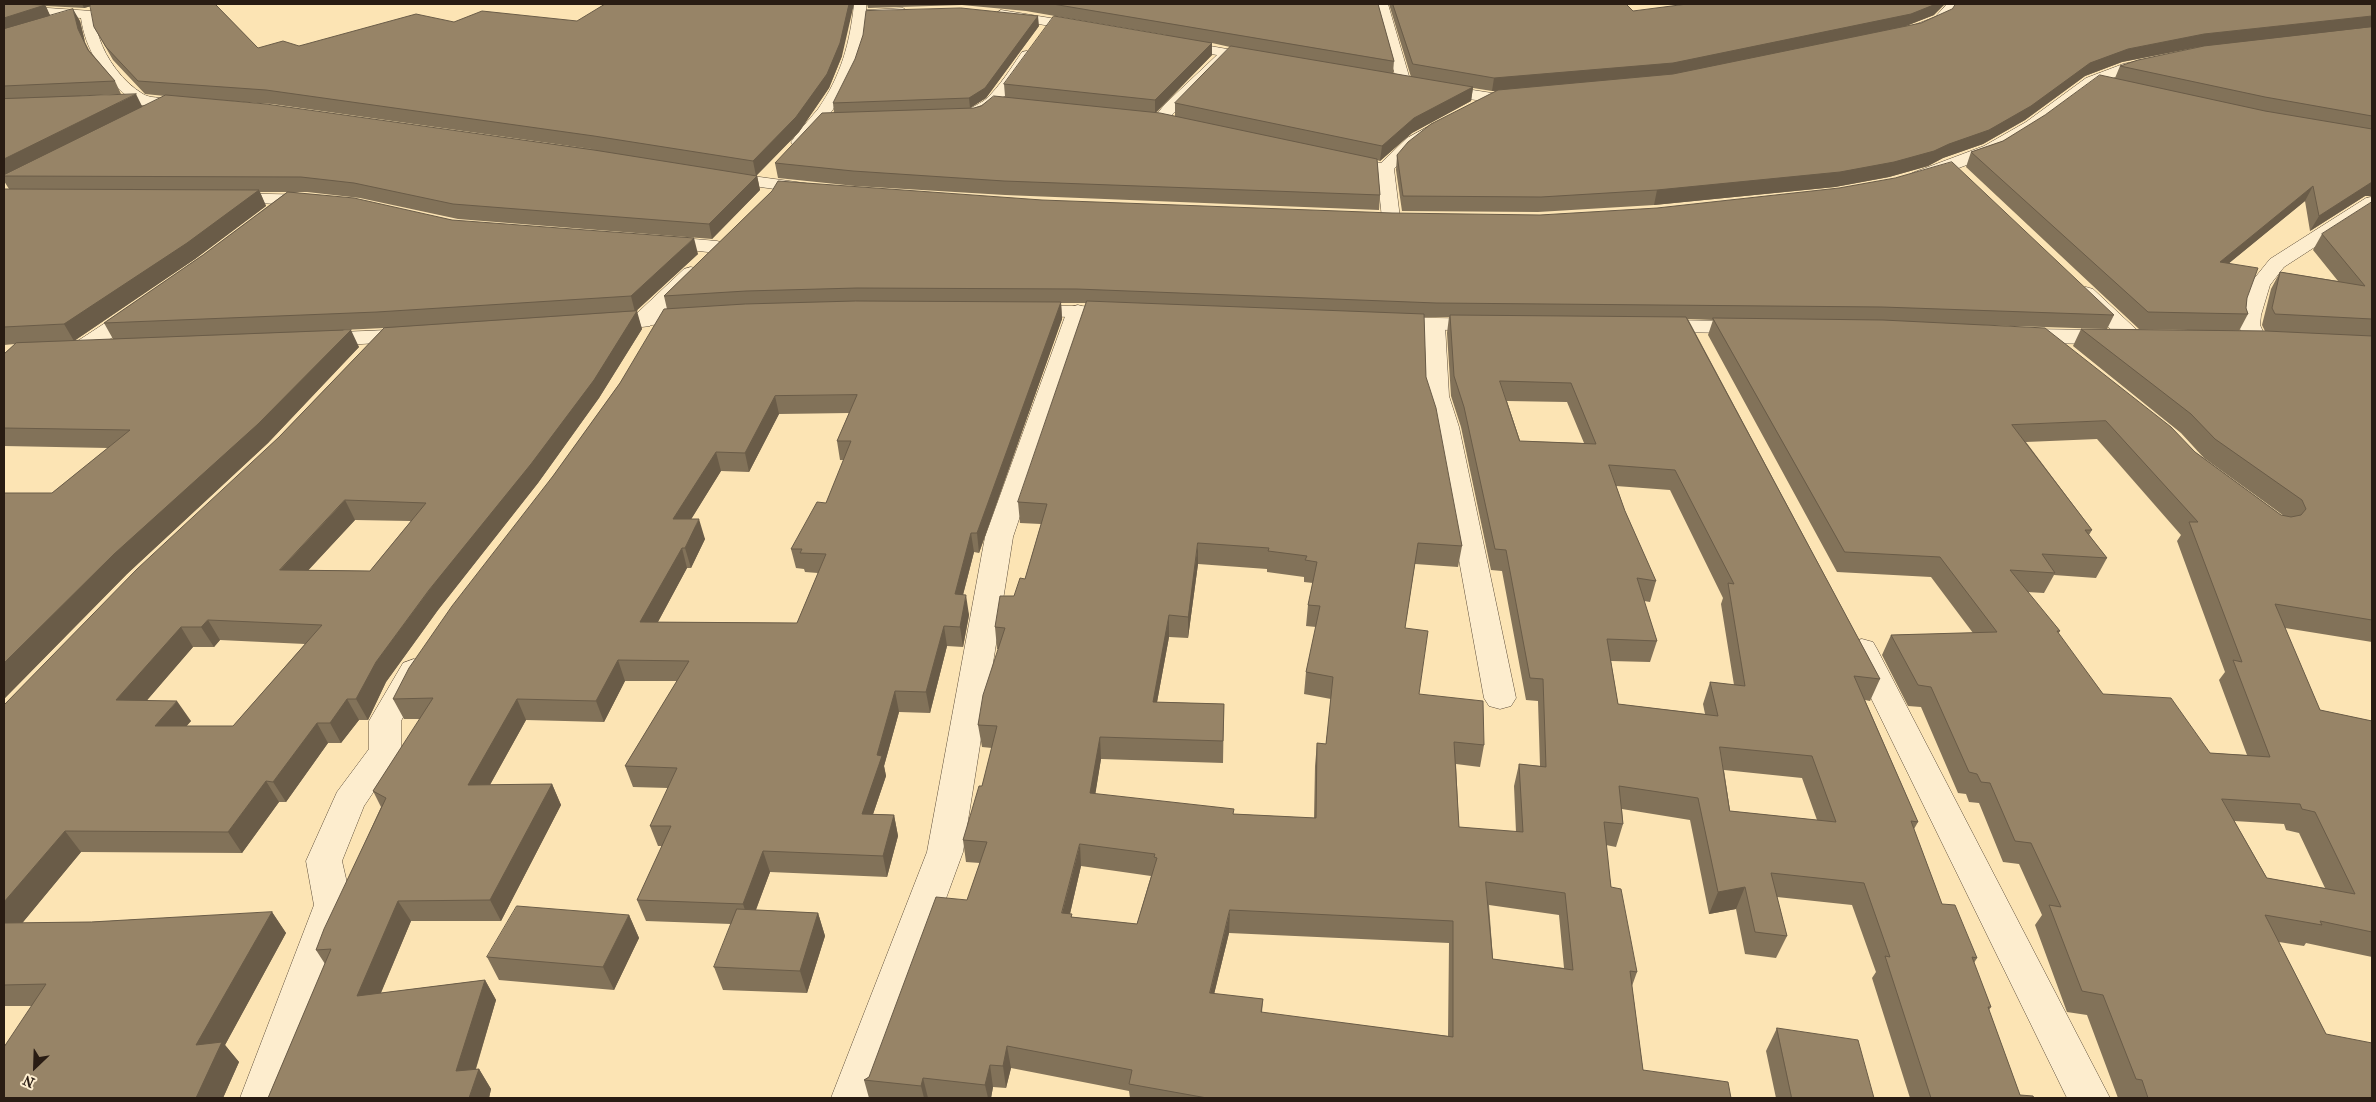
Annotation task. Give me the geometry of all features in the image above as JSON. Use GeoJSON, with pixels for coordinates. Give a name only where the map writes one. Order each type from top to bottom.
{"type":"FeatureCollection","features":[{"type":"Feature","properties":{"kind":"street"},"geometry":{"type":"LineString","coordinates":[[1382,4],[1404,83]]}},
{"type":"Feature","properties":{"kind":"street"},"geometry":{"type":"LineString","coordinates":[[1902,33],[1936,22],[1948,14],[1953,4]]}},
{"type":"Feature","properties":{"kind":"street"},"geometry":{"type":"LineString","coordinates":[[4,9],[88,14]]}},
{"type":"Feature","properties":{"kind":"street"},"geometry":{"type":"LineString","coordinates":[[50,25],[102,9]]}},
{"type":"Feature","properties":{"kind":"street"},"geometry":{"type":"LineString","coordinates":[[790,152],[819,120],[841,84],[854,54],[861,9],[914,12]]}},
{"type":"Feature","properties":{"kind":"street"},"geometry":{"type":"LineString","coordinates":[[990,13],[1100,30]]}},
{"type":"Feature","properties":{"kind":"street"},"geometry":{"type":"LineString","coordinates":[[88,14],[89,30],[102,61],[120,85],[142,108]]}},
{"type":"Feature","properties":{"kind":"street"},"geometry":{"type":"LineString","coordinates":[[953,117],[976,115],[992,102],[1051,21]]}},
{"type":"Feature","properties":{"kind":"street"},"geometry":{"type":"LineString","coordinates":[[1158,41],[1273,61]]}},
{"type":"Feature","properties":{"kind":"street"},"geometry":{"type":"LineString","coordinates":[[1160,120],[1181,96],[1226,53]]}},
{"type":"Feature","properties":{"kind":"street"},"geometry":{"type":"LineString","coordinates":[[1899,182],[1935,172],[1950,164],[1990,150],[2032,125],[2091,81],[2128,67],[2166,59]]}},
{"type":"Feature","properties":{"kind":"street"},"geometry":{"type":"LineString","coordinates":[[1385,80],[1492,98],[1532,95]]}},
{"type":"Feature","properties":{"kind":"street"},"geometry":{"type":"LineString","coordinates":[[2091,81],[2118,87]]}},
{"type":"Feature","properties":{"kind":"street"},"geometry":{"type":"LineString","coordinates":[[1470,110],[1492,98]]}},
{"type":"Feature","properties":{"kind":"street"},"geometry":{"type":"LineString","coordinates":[[992,102],[1012,104]]}},
{"type":"Feature","properties":{"kind":"street"},"geometry":{"type":"LineString","coordinates":[[87,104],[142,108],[169,103],[206,106]]}},
{"type":"Feature","properties":{"kind":"street"},"geometry":{"type":"LineString","coordinates":[[1143,118],[1207,130]]}},
{"type":"Feature","properties":{"kind":"street"},"geometry":{"type":"LineString","coordinates":[[819,120],[838,119]]}},
{"type":"Feature","properties":{"kind":"street"},"geometry":{"type":"LineString","coordinates":[[1391,218],[1385,170],[1398,151],[1422,134],[1448,122]]}},
{"type":"Feature","properties":{"kind":"street"},"geometry":{"type":"LineString","coordinates":[[1329,157],[1385,170]]}},
{"type":"Feature","properties":{"kind":"street"},"geometry":{"type":"LineString","coordinates":[[1950,164],[1964,177]]}},
{"type":"Feature","properties":{"kind":"street"},"geometry":{"type":"LineString","coordinates":[[706,175],[832,192]]}},
{"type":"Feature","properties":{"kind":"street"},"geometry":{"type":"LineString","coordinates":[[206,199],[327,201]]}},
{"type":"Feature","properties":{"kind":"street"},"geometry":{"type":"LineString","coordinates":[[267,217],[290,200]]}},
{"type":"Feature","properties":{"kind":"street"},"geometry":{"type":"LineString","coordinates":[[2256,341],[2249,325],[2250,315],[2260,284],[2277,263],[2371,203]]}},
{"type":"Feature","properties":{"kind":"street"},"geometry":{"type":"LineString","coordinates":[[1371,217],[1411,218]]}},
{"type":"Feature","properties":{"kind":"street"},"geometry":{"type":"LineString","coordinates":[[641,240],[723,241],[651,320],[641,352]]}},
{"type":"Feature","properties":{"kind":"street"},"geometry":{"type":"LineString","coordinates":[[1995,335],[2141,338],[2076,284]]}},
{"type":"Feature","properties":{"kind":"street"},"geometry":{"type":"LineString","coordinates":[[120,348],[72,350],[155,299]]}},
{"type":"Feature","properties":{"kind":"street"},"geometry":{"type":"LineString","coordinates":[[1002,310],[1137,314]]}},
{"type":"Feature","properties":{"kind":"street"},"geometry":{"type":"LineString","coordinates":[[852,1098],[945,852],[999,537],[1078,312]]}},
{"type":"Feature","properties":{"kind":"street"},"geometry":{"type":"LineString","coordinates":[[583,324],[710,316]]}},
{"type":"Feature","properties":{"kind":"street"},"geometry":{"type":"LineString","coordinates":[[1364,322],[1503,325]]}},
{"type":"Feature","properties":{"kind":"street"},"geometry":{"type":"LineString","coordinates":[[1434,325],[1437,396],[1447,427],[1500,698]]}},
{"type":"Feature","properties":{"kind":"street"},"geometry":{"type":"LineString","coordinates":[[1631,326],[1697,339],[1768,327]]}},
{"type":"Feature","properties":{"kind":"street"},"geometry":{"type":"LineString","coordinates":[[296,340],[434,334]]}},
{"type":"Feature","properties":{"kind":"street"},"geometry":{"type":"LineString","coordinates":[[358,365],[384,337]]}},
{"type":"Feature","properties":{"kind":"street"},"geometry":{"type":"LineString","coordinates":[[2044,337],[2074,362]]}},
{"type":"Feature","properties":{"kind":"street"},"geometry":{"type":"LineString","coordinates":[[1848,624],[2089,1098]]}},
{"type":"Feature","properties":{"kind":"street"},"geometry":{"type":"LineString","coordinates":[[261,1098],[333,905],[324,861],[349,801],[385,751],[385,721],[404,683],[427,650]]}},
{"type":"Feature","properties":{"kind":"building"},"geometry":{"type":"Polygon","coordinates":[[[4,4],[17,4],[45,5],[4,18],[4,4]]]}},
{"type":"Feature","properties":{"kind":"building"},"geometry":{"type":"Polygon","coordinates":[[[90,4],[215,4],[258,48],[283,41],[299,46],[416,14],[454,22],[482,11],[577,21],[605,4],[849,4],[840,43],[827,74],[796,117],[753,161],[594,136],[266,90],[138,81],[106,47],[94,27],[90,4]]]}},
{"type":"Feature","properties":{"kind":"building"},"geometry":{"type":"Polygon","coordinates":[[[1053,4],[1378,4],[1394,61],[1053,4]]]}},
{"type":"Feature","properties":{"kind":"building"},"geometry":{"type":"Polygon","coordinates":[[[1393,4],[1626,4],[1633,11],[1687,4],[1936,4],[1911,14],[1673,63],[1494,78],[1413,64],[1393,4]]]}},
{"type":"Feature","properties":{"kind":"building"},"geometry":{"type":"Polygon","coordinates":[[[1956,4],[2372,4],[2372,16],[2204,34],[2128,49],[2090,63],[2031,106],[1989,130],[1934,151],[1894,162],[1840,172],[1657,190],[1541,197],[1403,196],[1397,155],[1408,142],[1431,124],[1498,90],[1673,74],[1921,23],[1952,9],[1956,4]]]}},
{"type":"Feature","properties":{"kind":"building"},"geometry":{"type":"Polygon","coordinates":[[[961,8],[1038,16],[985,88],[969,98],[833,103],[855,59],[863,35],[866,11],[961,8]]]}},
{"type":"Feature","properties":{"kind":"building"},"geometry":{"type":"Polygon","coordinates":[[[73,9],[78,29],[88,50],[115,81],[4,86],[4,29],[73,9]]]}},
{"type":"Feature","properties":{"kind":"building"},"geometry":{"type":"Polygon","coordinates":[[[1054,16],[1212,43],[1155,100],[1004,84],[1054,16]]]}},
{"type":"Feature","properties":{"kind":"building"},"geometry":{"type":"Polygon","coordinates":[[[2372,27],[2372,116],[2265,97],[2120,66],[2138,60],[2204,46],[2372,27]]]}},
{"type":"Feature","properties":{"kind":"building"},"geometry":{"type":"Polygon","coordinates":[[[1231,46],[1473,87],[1414,118],[1382,146],[1175,103],[1231,46]]]}},
{"type":"Feature","properties":{"kind":"building"},"geometry":{"type":"Polygon","coordinates":[[[2100,75],[2265,111],[2372,129],[2372,182],[2319,216],[2313,186],[2220,262],[2258,268],[2247,298],[2246,308],[2248,314],[2148,312],[1971,152],[2003,141],[2045,115],[2100,75]]]}},
{"type":"Feature","properties":{"kind":"building"},"geometry":{"type":"Polygon","coordinates":[[[136,94],[4,159],[4,99],[136,94]]]}},
{"type":"Feature","properties":{"kind":"building"},"geometry":{"type":"Polygon","coordinates":[[[166,95],[266,104],[594,150],[757,176],[709,224],[453,204],[354,183],[301,177],[4,176],[166,95]]]}},
{"type":"Feature","properties":{"kind":"building"},"geometry":{"type":"Polygon","coordinates":[[[994,96],[1160,113],[1377,159],[1380,195],[1004,181],[853,171],[775,163],[822,113],[974,108],[981,106],[994,96]]]}},
{"type":"Feature","properties":{"kind":"building"},"geometry":{"type":"Polygon","coordinates":[[[1952,162],[2114,315],[1882,307],[1436,303],[1077,289],[857,288],[746,291],[664,296],[772,191],[778,181],[1042,200],[1392,213],[1540,215],[1657,208],[1839,188],[1895,178],[1952,162]]]}},
{"type":"Feature","properties":{"kind":"building"},"geometry":{"type":"Polygon","coordinates":[[[4,189],[259,190],[187,243],[64,324],[4,327],[4,189]]]}},
{"type":"Feature","properties":{"kind":"building"},"geometry":{"type":"Polygon","coordinates":[[[288,192],[354,198],[452,220],[694,238],[631,296],[377,312],[104,323],[203,255],[288,192]]]}},
{"type":"Feature","properties":{"kind":"building"},"geometry":{"type":"Polygon","coordinates":[[[2372,202],[2372,319],[2275,314],[2272,308],[2280,272],[2365,286],[2322,234],[2372,202]]]}},
{"type":"Feature","properties":{"kind":"building"},"geometry":{"type":"Polygon","coordinates":[[[856,301],[1061,302],[977,533],[971,533],[955,594],[966,595],[960,627],[944,626],[926,692],[895,691],[877,755],[882,756],[862,814],[894,815],[883,856],[763,851],[743,904],[637,900],[671,826],[650,826],[677,768],[625,766],[689,661],[618,660],[596,701],[517,699],[468,785],[552,784],[490,900],[398,901],[357,996],[485,980],[456,1071],[479,1069],[469,1098],[268,1098],[331,949],[316,950],[324,929],[386,798],[373,791],[433,698],[393,699],[409,668],[452,606],[553,476],[620,383],[664,309],[745,304],[856,301]],[[857,395],[775,396],[745,453],[716,452],[673,519],[699,519],[685,548],[682,548],[640,622],[797,623],[826,554],[800,553],[802,549],[791,549],[817,502],[826,503],[851,441],[837,441],[857,395]]]}},
{"type":"Feature","properties":{"kind":"building"},"geometry":{"type":"Polygon","coordinates":[[[1087,301],[1424,314],[1426,377],[1436,408],[1462,546],[1418,543],[1405,628],[1428,631],[1419,694],[1483,701],[1484,745],[1454,742],[1459,827],[1523,832],[1519,764],[1546,767],[1543,679],[1530,678],[1506,550],[1495,549],[1464,407],[1454,376],[1450,315],[1686,317],[1880,679],[1854,676],[1918,822],[1911,821],[1942,904],[1955,905],[1977,958],[1972,957],[1991,1007],[1988,1007],[2020,1095],[2033,1096],[2034,1098],[1931,1098],[1885,956],[1890,957],[1864,883],[1771,873],[1787,936],[1755,932],[1745,887],[1718,892],[1698,798],[1619,786],[1623,824],[1604,822],[1611,887],[1621,889],[1637,972],[1630,971],[1643,1070],[1728,1082],[1731,1098],[1207,1098],[1129,1084],[1132,1070],[1007,1046],[1003,1066],[990,1065],[985,1085],[923,1078],[921,1086],[864,1080],[869,1077],[936,897],[967,900],[987,842],[963,840],[979,786],[982,786],[997,726],[978,725],[983,695],[1005,628],[995,627],[1000,596],[1014,596],[1020,578],[1025,579],[1047,504],[1018,502],[1087,301]],[[1500,381],[1520,441],[1596,444],[1571,383],[1500,381]],[[1609,465],[1625,511],[1656,581],[1637,578],[1657,641],[1607,639],[1618,704],[1718,716],[1710,682],[1745,686],[1728,583],[1734,584],[1675,470],[1609,465]],[[1198,543],[1188,617],[1169,615],[1153,702],[1224,704],[1223,741],[1100,737],[1090,793],[1234,809],[1233,814],[1316,818],[1317,743],[1326,744],[1333,677],[1306,672],[1320,606],[1308,605],[1317,562],[1305,560],[1307,556],[1268,551],[1269,548],[1198,543]],[[1720,747],[1730,811],[1836,822],[1812,756],[1720,747]],[[1080,844],[1062,913],[1072,914],[1071,917],[1137,924],[1157,858],[1154,857],[1155,854],[1080,844]],[[1486,882],[1493,959],[1573,970],[1565,893],[1486,882]],[[1230,910],[1210,993],[1263,999],[1261,1012],[1453,1037],[1453,921],[1230,910]]]}},
{"type":"Feature","properties":{"kind":"building"},"geometry":{"type":"Polygon","coordinates":[[[637,311],[594,380],[531,464],[429,590],[376,662],[356,699],[347,699],[330,723],[317,723],[273,782],[266,781],[228,832],[65,831],[4,902],[4,705],[137,569],[279,437],[384,328],[637,311]],[[345,500],[280,570],[370,571],[426,503],[345,500]],[[208,620],[201,627],[181,627],[116,700],[177,701],[155,726],[233,726],[322,625],[208,620]]]}},
{"type":"Feature","properties":{"kind":"building"},"geometry":{"type":"Polygon","coordinates":[[[1713,318],[1883,320],[2045,328],[2171,427],[2195,452],[2281,515],[2291,517],[2301,515],[2306,509],[2302,500],[2215,439],[2191,414],[2081,329],[2266,331],[2372,336],[2372,620],[2275,604],[2320,710],[2372,721],[2372,932],[2320,921],[2322,925],[2265,915],[2326,1034],[2372,1043],[2372,1098],[2148,1098],[2142,1080],[2136,1079],[2103,995],[2082,991],[2049,905],[2061,907],[2031,843],[2015,841],[1990,783],[1981,782],[1977,774],[1969,772],[1931,687],[1918,685],[1891,635],[1997,632],[1940,557],[1845,552],[1713,318]],[[2106,421],[2012,425],[2092,530],[2085,530],[2107,558],[2042,554],[2055,573],[2010,570],[2060,631],[2057,631],[2103,694],[2171,698],[2210,753],[2270,757],[2233,660],[2242,662],[2189,522],[2198,522],[2106,421]],[[2222,799],[2267,878],[2355,894],[2315,812],[2302,809],[2300,804],[2222,799]]]}},
{"type":"Feature","properties":{"kind":"building"},"geometry":{"type":"Polygon","coordinates":[[[351,330],[258,424],[114,554],[4,663],[4,493],[52,493],[130,430],[4,428],[4,354],[16,343],[351,330]]]}},
{"type":"Feature","properties":{"kind":"building"},"geometry":{"type":"Polygon","coordinates":[[[517,906],[629,915],[603,967],[487,957],[517,906]]]}},
{"type":"Feature","properties":{"kind":"building"},"geometry":{"type":"Polygon","coordinates":[[[737,909],[818,913],[800,971],[714,967],[737,909]]]}},
{"type":"Feature","properties":{"kind":"building"},"geometry":{"type":"Polygon","coordinates":[[[272,912],[196,1045],[222,1042],[196,1098],[4,1098],[4,1047],[46,984],[4,985],[4,923],[91,922],[272,912]]]}},
{"type":"Feature","properties":{"kind":"building"},"geometry":{"type":"Polygon","coordinates":[[[1777,1028],[1858,1040],[1874,1098],[1792,1098],[1777,1028]]]}}]}
